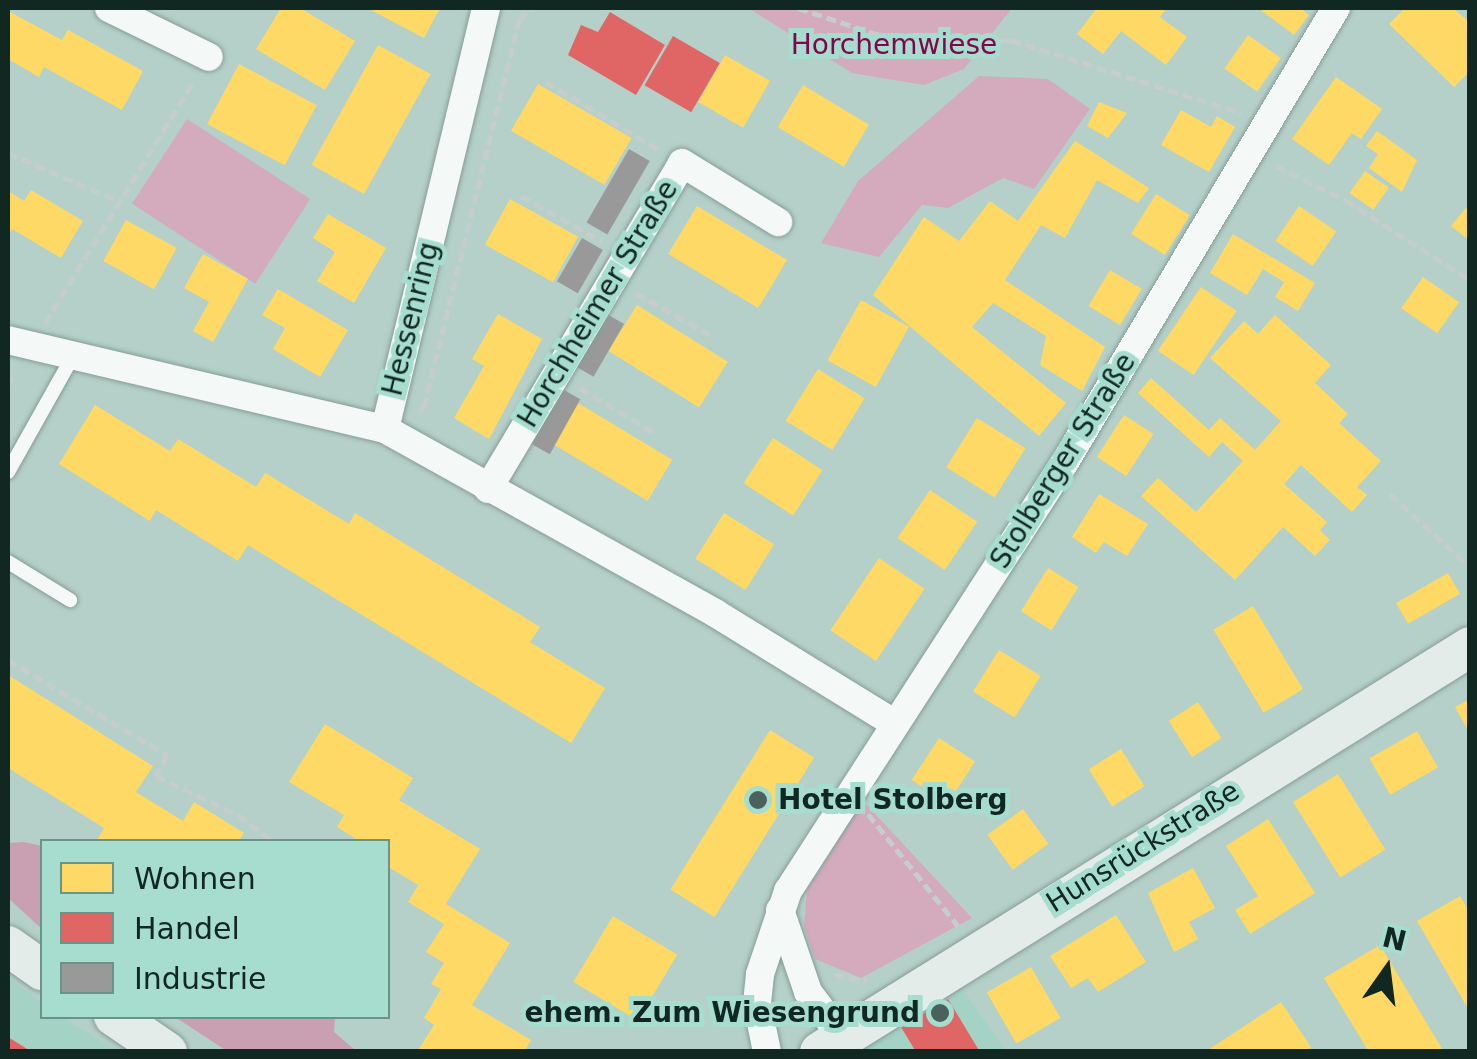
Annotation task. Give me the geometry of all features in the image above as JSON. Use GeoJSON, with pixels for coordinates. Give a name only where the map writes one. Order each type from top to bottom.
{"type":"FeatureCollection","features":[{"type":"Feature","properties":{"kind":"main road","name":"Hunsrückstraße"},"geometry":{"type":"LineString","coordinates":[[831,1044],[962,939],[1470,648]]}},
{"type":"Feature","properties":{"kind":"main road"},"geometry":{"type":"LineString","coordinates":[[8,946],[40,969]]}},
{"type":"Feature","properties":{"kind":"main road"},"geometry":{"type":"LineString","coordinates":[[118,1019],[167,1052]]}},
{"type":"Feature","properties":{"kind":"street"},"geometry":{"type":"LineString","coordinates":[[109,8],[209,57]]}},
{"type":"Feature","properties":{"kind":"street","name":"Hessenring"},"geometry":{"type":"LineString","coordinates":[[19,343],[384,429],[486,8]]}},
{"type":"Feature","properties":{"kind":"street","name":"Stolberger Straße"},"geometry":{"type":"LineString","coordinates":[[767,1052],[757,1003],[780,908],[894,723],[1065,462],[1336,8]]}},
{"type":"Feature","properties":{"kind":"street","name":"Horchheimer Straße"},"geometry":{"type":"LineString","coordinates":[[488,490],[682,163],[778,222]]}},
{"type":"Feature","properties":{"kind":"street"},"geometry":{"type":"LineString","coordinates":[[384,429],[715,613],[894,723]]}},
{"type":"Feature","properties":{"kind":"street"},"geometry":{"type":"LineString","coordinates":[[780,908],[808,992],[831,1044]]}},
{"type":"Feature","properties":{"kind":"lane"},"geometry":{"type":"LineString","coordinates":[[8,472],[72,358]]}},
{"type":"Feature","properties":{"kind":"lane"},"geometry":{"type":"LineString","coordinates":[[8,562],[70,600]]}},
{"type":"Feature","properties":{"kind":"path"},"geometry":{"type":"LineString","coordinates":[[384,429],[424,408],[519,19],[534,8]]}},
{"type":"Feature","properties":{"kind":"path"},"geometry":{"type":"LineString","coordinates":[[798,8],[910,46],[1011,40],[1269,123]]}},
{"type":"Feature","properties":{"kind":"path"},"geometry":{"type":"LineString","coordinates":[[19,343],[118,201],[209,57]]}},
{"type":"Feature","properties":{"kind":"path"},"geometry":{"type":"LineString","coordinates":[[546,82],[682,163]]}},
{"type":"Feature","properties":{"kind":"path"},"geometry":{"type":"LineString","coordinates":[[8,152],[118,201]]}},
{"type":"Feature","properties":{"kind":"path"},"geometry":{"type":"LineString","coordinates":[[1252,152],[1344,200],[1470,280]]}},
{"type":"Feature","properties":{"kind":"path"},"geometry":{"type":"LineString","coordinates":[[521,196],[627,254]]}},
{"type":"Feature","properties":{"kind":"path"},"geometry":{"type":"LineString","coordinates":[[612,279],[710,335]]}},
{"type":"Feature","properties":{"kind":"path"},"geometry":{"type":"LineString","coordinates":[[556,374],[655,432]]}},
{"type":"Feature","properties":{"kind":"path"},"geometry":{"type":"LineString","coordinates":[[1390,494],[1470,567]]}},
{"type":"Feature","properties":{"kind":"path"},"geometry":{"type":"LineString","coordinates":[[8,660],[168,755],[156,776],[238,815],[270,839]]}},
{"type":"Feature","properties":{"kind":"path"},"geometry":{"type":"LineString","coordinates":[[849,794],[962,939]]}},
{"type":"Feature","properties":{"kind":"path"},"geometry":{"type":"LineString","coordinates":[[826,973],[872,980]]}},
{"type":"Feature","properties":{"kind":"shaded area"},"geometry":{"type":"Polygon","coordinates":[[[8,843],[40,846],[40,927],[8,898],[8,843]]]}},
{"type":"Feature","properties":{"kind":"shaded area"},"geometry":{"type":"Polygon","coordinates":[[[8,978],[40,1002],[40,1019],[65,1019],[117,1051],[8,1051],[8,978]]]}},
{"type":"Feature","properties":{"kind":"shaded area"},"geometry":{"type":"Polygon","coordinates":[[[958,983],[1006,1051],[859,1052],[958,983]]]}},
{"type":"Feature","properties":{"kind":"shaded area"},"geometry":{"type":"Polygon","coordinates":[[[178,1019],[335,1019],[334,1032],[356,1051],[227,1051],[178,1019]]]}},
{"type":"Feature","properties":{"kind":"green space","name":"Horchemwiese"},"geometry":{"type":"Polygon","coordinates":[[[748,8],[1012,8],[964,69],[924,85],[852,73],[748,8]]]}},
{"type":"Feature","properties":{"kind":"green space"},"geometry":{"type":"Polygon","coordinates":[[[979,76],[1048,79],[1090,109],[1034,189],[1003,178],[948,208],[922,205],[879,257],[821,243],[858,181],[979,76]]]}},
{"type":"Feature","properties":{"kind":"green space"},"geometry":{"type":"Polygon","coordinates":[[[187,119],[310,199],[255,284],[132,204],[187,119]]]}},
{"type":"Feature","properties":{"kind":"green space"},"geometry":{"type":"Polygon","coordinates":[[[863,801],[972,918],[861,978],[815,959],[804,926],[807,890],[863,801]]]}},
{"type":"Feature","properties":{"kind":"building: Wohnen"},"geometry":{"type":"Polygon","coordinates":[[[281,8],[300,8],[355,41],[325,90],[256,49],[281,8]]]}},
{"type":"Feature","properties":{"kind":"building: Wohnen"},"geometry":{"type":"Polygon","coordinates":[[[367,8],[440,8],[424,38],[367,8]]]}},
{"type":"Feature","properties":{"kind":"building: Wohnen"},"geometry":{"type":"Polygon","coordinates":[[[1097,8],[1167,8],[1160,17],[1187,37],[1166,65],[1121,31],[1103,54],[1077,34],[1097,8]]]}},
{"type":"Feature","properties":{"kind":"building: Wohnen"},"geometry":{"type":"Polygon","coordinates":[[[1258,8],[1300,8],[1309,15],[1294,35],[1258,8]]]}},
{"type":"Feature","properties":{"kind":"building: Wohnen"},"geometry":{"type":"Polygon","coordinates":[[[1405,8],[1453,8],[1470,23],[1470,71],[1454,87],[1389,24],[1405,8]]]}},
{"type":"Feature","properties":{"kind":"building: Wohnen"},"geometry":{"type":"Polygon","coordinates":[[[8,11],[62,40],[68,30],[143,71],[122,110],[44,67],[39,77],[8,59],[8,11]]]}},
{"type":"Feature","properties":{"kind":"building: Wohnen"},"geometry":{"type":"Polygon","coordinates":[[[1248,35],[1281,58],[1257,92],[1224,69],[1248,35]]]}},
{"type":"Feature","properties":{"kind":"building: Wohnen"},"geometry":{"type":"Polygon","coordinates":[[[378,45],[430,74],[364,194],[312,165],[378,45]]]}},
{"type":"Feature","properties":{"kind":"building: Wohnen"},"geometry":{"type":"Polygon","coordinates":[[[725,55],[770,81],[743,128],[698,102],[725,55]]]}},
{"type":"Feature","properties":{"kind":"building: Wohnen"},"geometry":{"type":"Polygon","coordinates":[[[239,64],[317,105],[285,165],[207,124],[239,64]]]}},
{"type":"Feature","properties":{"kind":"building: Wohnen"},"geometry":{"type":"Polygon","coordinates":[[[1336,77],[1382,109],[1361,139],[1352,133],[1329,165],[1292,139],[1336,77]]]}},
{"type":"Feature","properties":{"kind":"building: Wohnen"},"geometry":{"type":"Polygon","coordinates":[[[538,84],[632,138],[605,185],[511,131],[538,84]]]}},
{"type":"Feature","properties":{"kind":"building: Wohnen"},"geometry":{"type":"Polygon","coordinates":[[[803,85],[869,125],[844,167],[778,127],[803,85]]]}},
{"type":"Feature","properties":{"kind":"building: Wohnen"},"geometry":{"type":"Polygon","coordinates":[[[1099,102],[1127,113],[1108,138],[1087,126],[1099,102]]]}},
{"type":"Feature","properties":{"kind":"building: Wohnen"},"geometry":{"type":"Polygon","coordinates":[[[1181,110],[1211,127],[1217,116],[1235,127],[1209,172],[1161,145],[1181,110]]]}},
{"type":"Feature","properties":{"kind":"building: Wohnen"},"geometry":{"type":"Polygon","coordinates":[[[1377,131],[1417,160],[1402,192],[1369,168],[1378,154],[1366,146],[1377,131]]]}},
{"type":"Feature","properties":{"kind":"building: Wohnen"},"geometry":{"type":"Polygon","coordinates":[[[1075,141],[1149,188],[1138,203],[1097,180],[1065,238],[1041,225],[1005,280],[1105,347],[1082,391],[1040,365],[1046,336],[993,303],[972,327],[1066,403],[1039,436],[873,295],[924,217],[959,241],[990,201],[1018,221],[1075,141]]]}},
{"type":"Feature","properties":{"kind":"building: Wohnen"},"geometry":{"type":"Polygon","coordinates":[[[1365,171],[1389,188],[1373,210],[1350,193],[1365,171]]]}},
{"type":"Feature","properties":{"kind":"building: Wohnen"},"geometry":{"type":"Polygon","coordinates":[[[31,190],[83,221],[61,258],[12,229],[8,236],[8,191],[24,201],[31,190]]]}},
{"type":"Feature","properties":{"kind":"building: Wohnen"},"geometry":{"type":"Polygon","coordinates":[[[1156,194],[1190,215],[1165,255],[1131,234],[1156,194]]]}},
{"type":"Feature","properties":{"kind":"building: Wohnen"},"geometry":{"type":"Polygon","coordinates":[[[510,199],[578,237],[553,282],[485,244],[510,199]]]}},
{"type":"Feature","properties":{"kind":"building: Wohnen"},"geometry":{"type":"Polygon","coordinates":[[[1470,203],[1470,241],[1451,226],[1470,203]]]}},
{"type":"Feature","properties":{"kind":"building: Wohnen"},"geometry":{"type":"Polygon","coordinates":[[[697,206],[787,260],[758,308],[668,254],[697,206]]]}},
{"type":"Feature","properties":{"kind":"building: Wohnen"},"geometry":{"type":"Polygon","coordinates":[[[1299,206],[1336,231],[1313,266],[1276,241],[1299,206]]]}},
{"type":"Feature","properties":{"kind":"building: Wohnen"},"geometry":{"type":"Polygon","coordinates":[[[328,214],[386,248],[354,303],[317,281],[335,252],[313,238],[328,214]]]}},
{"type":"Feature","properties":{"kind":"building: Wohnen"},"geometry":{"type":"Polygon","coordinates":[[[126,220],[177,248],[154,289],[103,261],[126,220]]]}},
{"type":"Feature","properties":{"kind":"building: Wohnen"},"geometry":{"type":"Polygon","coordinates":[[[1233,234],[1315,283],[1298,311],[1275,297],[1284,282],[1263,269],[1247,295],[1210,273],[1233,234]]]}},
{"type":"Feature","properties":{"kind":"building: Wohnen"},"geometry":{"type":"Polygon","coordinates":[[[203,254],[248,279],[213,342],[193,331],[209,302],[184,288],[203,254]]]}},
{"type":"Feature","properties":{"kind":"building: Wohnen"},"geometry":{"type":"Polygon","coordinates":[[[1110,270],[1142,289],[1120,325],[1088,306],[1110,270]]]}},
{"type":"Feature","properties":{"kind":"building: Wohnen"},"geometry":{"type":"Polygon","coordinates":[[[1423,277],[1459,302],[1437,333],[1401,308],[1423,277]]]}},
{"type":"Feature","properties":{"kind":"building: Wohnen"},"geometry":{"type":"Polygon","coordinates":[[[1201,287],[1237,311],[1194,375],[1158,351],[1201,287]]]}},
{"type":"Feature","properties":{"kind":"building: Wohnen"},"geometry":{"type":"Polygon","coordinates":[[[278,289],[348,330],[320,377],[273,349],[285,328],[262,315],[278,289]]]}},
{"type":"Feature","properties":{"kind":"building: Wohnen"},"geometry":{"type":"Polygon","coordinates":[[[861,300],[909,327],[876,387],[828,360],[861,300]]]}},
{"type":"Feature","properties":{"kind":"building: Wohnen"},"geometry":{"type":"Polygon","coordinates":[[[637,305],[728,362],[699,407],[608,351],[637,305]]]}},
{"type":"Feature","properties":{"kind":"building: Wohnen"},"geometry":{"type":"Polygon","coordinates":[[[498,314],[542,339],[489,439],[454,418],[484,366],[472,359],[498,314]]]}},
{"type":"Feature","properties":{"kind":"building: Wohnen"},"geometry":{"type":"Polygon","coordinates":[[[1275,315],[1331,365],[1315,383],[1348,414],[1339,423],[1381,461],[1357,487],[1367,495],[1352,512],[1301,465],[1284,484],[1327,522],[1320,530],[1330,540],[1315,556],[1283,527],[1235,580],[1141,496],[1158,478],[1196,512],[1243,461],[1222,442],[1209,457],[1138,393],[1151,378],[1209,430],[1220,418],[1255,450],[1281,421],[1210,358],[1244,321],[1258,334],[1275,315]]]}},
{"type":"Feature","properties":{"kind":"building: Wohnen"},"geometry":{"type":"Polygon","coordinates":[[[818,369],[865,398],[832,450],[786,421],[818,369]]]}},
{"type":"Feature","properties":{"kind":"building: Wohnen"},"geometry":{"type":"Polygon","coordinates":[[[578,403],[672,460],[648,501],[553,444],[578,403]]]}},
{"type":"Feature","properties":{"kind":"building: Wohnen"},"geometry":{"type":"Polygon","coordinates":[[[95,405],[170,451],[178,439],[256,487],[265,473],[349,524],[355,513],[540,627],[530,642],[605,688],[571,743],[248,545],[238,561],[156,510],[150,521],[59,464],[95,405]]]}},
{"type":"Feature","properties":{"kind":"building: Wohnen"},"geometry":{"type":"Polygon","coordinates":[[[1124,415],[1153,434],[1126,476],[1097,457],[1124,415]]]}},
{"type":"Feature","properties":{"kind":"building: Wohnen"},"geometry":{"type":"Polygon","coordinates":[[[977,418],[1025,448],[995,497],[946,467],[977,418]]]}},
{"type":"Feature","properties":{"kind":"building: Wohnen"},"geometry":{"type":"Polygon","coordinates":[[[773,438],[822,470],[793,515],[744,483],[773,438]]]}},
{"type":"Feature","properties":{"kind":"building: Wohnen"},"geometry":{"type":"Polygon","coordinates":[[[930,490],[977,522],[945,570],[898,538],[930,490]]]}},
{"type":"Feature","properties":{"kind":"building: Wohnen"},"geometry":{"type":"Polygon","coordinates":[[[1099,494],[1148,524],[1127,556],[1104,542],[1096,553],[1072,537],[1099,494]]]}},
{"type":"Feature","properties":{"kind":"building: Wohnen"},"geometry":{"type":"Polygon","coordinates":[[[724,513],[774,544],[745,590],[695,559],[724,513]]]}},
{"type":"Feature","properties":{"kind":"building: Wohnen"},"geometry":{"type":"Polygon","coordinates":[[[879,558],[925,589],[876,661],[830,630],[879,558]]]}},
{"type":"Feature","properties":{"kind":"building: Wohnen"},"geometry":{"type":"Polygon","coordinates":[[[1048,568],[1079,587],[1052,630],[1021,611],[1048,568]]]}},
{"type":"Feature","properties":{"kind":"building: Wohnen"},"geometry":{"type":"Polygon","coordinates":[[[1448,573],[1460,594],[1408,624],[1396,603],[1448,573]]]}},
{"type":"Feature","properties":{"kind":"building: Wohnen"},"geometry":{"type":"Polygon","coordinates":[[[1253,606],[1303,689],[1264,713],[1214,630],[1253,606]]]}},
{"type":"Feature","properties":{"kind":"building: Wohnen"},"geometry":{"type":"Polygon","coordinates":[[[999,650],[1041,676],[1015,718],[973,692],[999,650]]]}},
{"type":"Feature","properties":{"kind":"building: Wohnen"},"geometry":{"type":"Polygon","coordinates":[[[8,675],[153,766],[136,792],[183,821],[194,802],[244,833],[240,839],[98,839],[104,828],[8,768],[8,675]]]}},
{"type":"Feature","properties":{"kind":"building: Wohnen"},"geometry":{"type":"Polygon","coordinates":[[[1470,699],[1470,734],[1455,707],[1470,699]]]}},
{"type":"Feature","properties":{"kind":"building: Wohnen"},"geometry":{"type":"Polygon","coordinates":[[[1198,702],[1221,738],[1192,757],[1169,721],[1198,702]]]}},
{"type":"Feature","properties":{"kind":"building: Wohnen"},"geometry":{"type":"Polygon","coordinates":[[[325,724],[413,778],[399,800],[480,849],[446,904],[510,943],[472,1005],[531,1040],[524,1052],[417,1052],[434,1025],[424,1018],[441,989],[431,984],[444,963],[426,952],[444,924],[408,902],[418,885],[390,868],[390,839],[356,839],[337,827],[344,815],[289,782],[325,724]]]}},
{"type":"Feature","properties":{"kind":"building: Wohnen","name":"Hotel Stolberg"},"geometry":{"type":"Polygon","coordinates":[[[770,730],[814,758],[714,917],[670,889],[770,730]]]}},
{"type":"Feature","properties":{"kind":"building: Wohnen"},"geometry":{"type":"Polygon","coordinates":[[[1417,731],[1438,767],[1390,795],[1369,759],[1417,731]]]}},
{"type":"Feature","properties":{"kind":"building: Wohnen"},"geometry":{"type":"Polygon","coordinates":[[[939,738],[975,761],[948,803],[912,780],[939,738]]]}},
{"type":"Feature","properties":{"kind":"building: Wohnen"},"geometry":{"type":"Polygon","coordinates":[[[1121,749],[1144,786],[1112,806],[1089,769],[1121,749]]]}},
{"type":"Feature","properties":{"kind":"building: Wohnen"},"geometry":{"type":"Polygon","coordinates":[[[1338,774],[1385,849],[1340,878],[1293,802],[1338,774]]]}},
{"type":"Feature","properties":{"kind":"building: Wohnen"},"geometry":{"type":"Polygon","coordinates":[[[1023,809],[1048,844],[1013,870],[987,835],[1023,809]]]}},
{"type":"Feature","properties":{"kind":"building: Wohnen"},"geometry":{"type":"Polygon","coordinates":[[[1268,819],[1315,893],[1250,934],[1235,910],[1258,896],[1226,846],[1268,819]]]}},
{"type":"Feature","properties":{"kind":"building: Wohnen"},"geometry":{"type":"Polygon","coordinates":[[[1193,868],[1215,908],[1189,922],[1198,939],[1174,952],[1148,893],[1193,868]]]}},
{"type":"Feature","properties":{"kind":"building: Wohnen"},"geometry":{"type":"Polygon","coordinates":[[[1460,896],[1470,913],[1470,1012],[1417,921],[1460,896]]]}},
{"type":"Feature","properties":{"kind":"building: Wohnen"},"geometry":{"type":"Polygon","coordinates":[[[1116,915],[1146,962],[1098,992],[1088,978],[1071,988],[1050,956],[1116,915]]]}},
{"type":"Feature","properties":{"kind":"building: Wohnen"},"geometry":{"type":"Polygon","coordinates":[[[613,916],[677,955],[638,1021],[573,982],[613,916]]]}},
{"type":"Feature","properties":{"kind":"building: Wohnen"},"geometry":{"type":"Polygon","coordinates":[[[1380,945],[1444,1052],[1369,1052],[1324,978],[1380,945]]]}},
{"type":"Feature","properties":{"kind":"building: Wohnen"},"geometry":{"type":"Polygon","coordinates":[[[1031,967],[1060,1018],[1016,1044],[987,992],[1031,967]]]}},
{"type":"Feature","properties":{"kind":"building: Wohnen"},"geometry":{"type":"Polygon","coordinates":[[[1281,1002],[1311,1047],[1304,1052],[1205,1052],[1281,1002]]]}},
{"type":"Feature","properties":{"kind":"building: Handel"},"geometry":{"type":"Polygon","coordinates":[[[610,12],[665,45],[636,95],[568,55],[581,25],[598,32],[610,12]]]}},
{"type":"Feature","properties":{"kind":"building: Handel"},"geometry":{"type":"Polygon","coordinates":[[[673,36],[720,63],[691,112],[644,85],[673,36]]]}},
{"type":"Feature","properties":{"kind":"building: Handel","name":"ehem. Zum Wiesengrund"},"geometry":{"type":"Polygon","coordinates":[[[948,999],[980,1052],[916,1052],[901,1027],[948,999]]]}},
{"type":"Feature","properties":{"kind":"building: Handel"},"geometry":{"type":"Polygon","coordinates":[[[8,1037],[32,1052],[8,1052],[8,1037]]]}},
{"type":"Feature","properties":{"kind":"building: Industrie"},"geometry":{"type":"Polygon","coordinates":[[[629,149],[650,161],[607,235],[586,223],[629,149]]]}},
{"type":"Feature","properties":{"kind":"building: Industrie"},"geometry":{"type":"Polygon","coordinates":[[[582,238],[603,250],[578,293],[557,281],[582,238]]]}},
{"type":"Feature","properties":{"kind":"building: Industrie"},"geometry":{"type":"Polygon","coordinates":[[[605,313],[624,324],[594,377],[574,366],[605,313]]]}},
{"type":"Feature","properties":{"kind":"building: Industrie"},"geometry":{"type":"Polygon","coordinates":[[[562,389],[580,399],[550,454],[531,444],[562,389]]]}},
{"type":"Feature","properties":{"kind":"place","name":"Hotel Stolberg"},"geometry":{"type":"Point","coordinates":[758,800]}},
{"type":"Feature","properties":{"kind":"place","name":"ehem. Zum Wiesengrund"},"geometry":{"type":"Point","coordinates":[940,1013]}}]}
